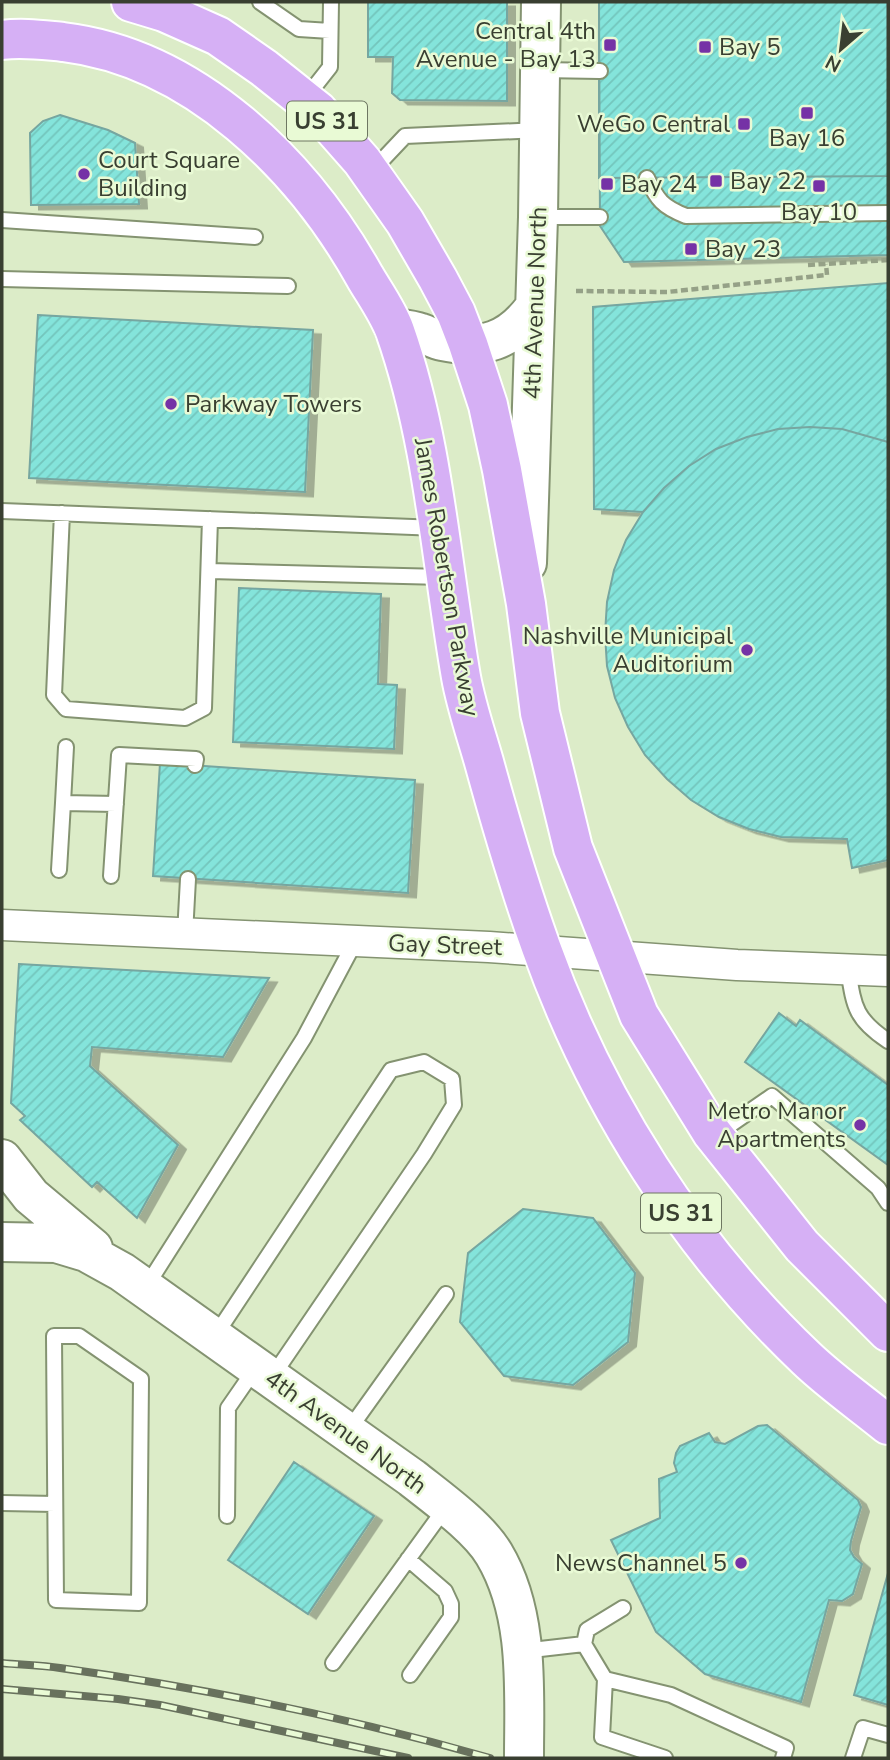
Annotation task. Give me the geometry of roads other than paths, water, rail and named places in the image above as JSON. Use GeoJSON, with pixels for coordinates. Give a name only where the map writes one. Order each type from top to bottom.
{"type":"FeatureCollection","features":[{"type":"Feature","properties":{"kind":"main road","name":"US 31"},"geometry":{"type":"LineString","coordinates":[[131,2],[164,12],[218,36],[318,111],[370,173],[405,222],[438,279],[456,313],[488,405],[526,604],[540,713],[573,848],[639,1015],[714,1135],[802,1246],[888,1332]]}},
{"type":"Feature","properties":{"kind":"main road","name":"James Robertson Parkway"},"geometry":{"type":"LineString","coordinates":[[2,40],[22,37],[82,44],[152,67],[185,85],[249,131],[284,166],[321,209],[352,253],[394,328],[415,406],[440,528],[462,683],[504,835],[542,950],[587,1056],[638,1150],[712,1258],[808,1361],[888,1424]]}},
{"type":"Feature","properties":{"kind":"street","name":"4th Avenue North"},"geometry":{"type":"LineString","coordinates":[[526,604],[538,217],[541,2]]}},
{"type":"Feature","properties":{"kind":"street"},"geometry":{"type":"LineString","coordinates":[[394,328],[419,332],[439,341],[468,344],[494,341],[523,323],[534,308]]}},
{"type":"Feature","properties":{"kind":"street","name":"Gay Street"},"geometry":{"type":"LineString","coordinates":[[2,925],[542,950],[616,957],[888,971]]}},
{"type":"Feature","properties":{"kind":"street"},"geometry":{"type":"LineString","coordinates":[[2,1159],[31,1196],[134,1280]]}},
{"type":"Feature","properties":{"kind":"street","name":"4th Avenue North"},"geometry":{"type":"LineString","coordinates":[[2,1242],[55,1243],[86,1252],[134,1280],[412,1478],[458,1514],[494,1553],[516,1605],[522,1651],[524,1758]]}},
{"type":"Feature","properties":{"kind":"lane"},"geometry":{"type":"LineString","coordinates":[[260,2],[299,29],[330,31]]}},
{"type":"Feature","properties":{"kind":"lane"},"geometry":{"type":"LineString","coordinates":[[304,100],[330,66],[331,2]]}},
{"type":"Feature","properties":{"kind":"lane"},"geometry":{"type":"LineString","coordinates":[[539,70],[600,71]]}},
{"type":"Feature","properties":{"kind":"lane"},"geometry":{"type":"LineString","coordinates":[[370,173],[405,136],[539,130]]}},
{"type":"Feature","properties":{"kind":"lane"},"geometry":{"type":"LineString","coordinates":[[647,178],[656,196],[669,210],[686,216],[888,212]]}},
{"type":"Feature","properties":{"kind":"lane"},"geometry":{"type":"LineString","coordinates":[[538,217],[600,217]]}},
{"type":"Feature","properties":{"kind":"lane"},"geometry":{"type":"LineString","coordinates":[[2,220],[256,237]]}},
{"type":"Feature","properties":{"kind":"lane"},"geometry":{"type":"LineString","coordinates":[[2,279],[288,286]]}},
{"type":"Feature","properties":{"kind":"lane"},"geometry":{"type":"LineString","coordinates":[[2,511],[440,528]]}},
{"type":"Feature","properties":{"kind":"lane"},"geometry":{"type":"LineString","coordinates":[[62,513],[54,695],[66,709],[185,718],[204,708],[210,519]]}},
{"type":"Feature","properties":{"kind":"lane"},"geometry":{"type":"LineString","coordinates":[[210,571],[445,577]]}},
{"type":"Feature","properties":{"kind":"lane"},"geometry":{"type":"LineString","coordinates":[[59,870],[66,747]]}},
{"type":"Feature","properties":{"kind":"lane"},"geometry":{"type":"LineString","coordinates":[[111,876],[119,755],[196,759],[195,765]]}},
{"type":"Feature","properties":{"kind":"lane"},"geometry":{"type":"LineString","coordinates":[[63,803],[116,804]]}},
{"type":"Feature","properties":{"kind":"lane"},"geometry":{"type":"LineString","coordinates":[[185,934],[188,879]]}},
{"type":"Feature","properties":{"kind":"lane"},"geometry":{"type":"LineString","coordinates":[[134,1280],[304,1038],[355,942]]}},
{"type":"Feature","properties":{"kind":"lane"},"geometry":{"type":"LineString","coordinates":[[848,969],[854,1007],[871,1029],[888,1041]]}},
{"type":"Feature","properties":{"kind":"lane"},"geometry":{"type":"LineString","coordinates":[[214,1337],[391,1070],[424,1062],[452,1079],[454,1105],[424,1154],[264,1373],[228,1408],[227,1516]]}},
{"type":"Feature","properties":{"kind":"lane"},"geometry":{"type":"LineString","coordinates":[[714,1135],[772,1096],[878,1188],[888,1203]]}},
{"type":"Feature","properties":{"kind":"lane"},"geometry":{"type":"LineString","coordinates":[[347,1432],[446,1294]]}},
{"type":"Feature","properties":{"kind":"lane"},"geometry":{"type":"LineString","coordinates":[[54,1336],[79,1336],[141,1379],[139,1603],[56,1600],[55,1504],[54,1336]]}},
{"type":"Feature","properties":{"kind":"lane"},"geometry":{"type":"LineString","coordinates":[[2,1503],[55,1504]]}},
{"type":"Feature","properties":{"kind":"lane"},"geometry":{"type":"LineString","coordinates":[[333,1663],[447,1506]]}},
{"type":"Feature","properties":{"kind":"lane"},"geometry":{"type":"LineString","coordinates":[[408,1559],[445,1591],[451,1604],[451,1617],[410,1675]]}},
{"type":"Feature","properties":{"kind":"lane"},"geometry":{"type":"LineString","coordinates":[[623,1608],[587,1630],[584,1644],[605,1679],[602,1737],[665,1758]]}},
{"type":"Feature","properties":{"kind":"lane"},"geometry":{"type":"LineString","coordinates":[[522,1651],[584,1644]]}},
{"type":"Feature","properties":{"kind":"lane"},"geometry":{"type":"LineString","coordinates":[[605,1679],[671,1695],[786,1748],[783,1758]]}},
{"type":"Feature","properties":{"kind":"lane"},"geometry":{"type":"LineString","coordinates":[[853,1758],[863,1728],[888,1735]]}},
{"type":"Feature","properties":{"kind":"railway"},"geometry":{"type":"LineString","coordinates":[[2,1663],[60,1668],[223,1695],[331,1717],[490,1758]]}},
{"type":"Feature","properties":{"kind":"railway"},"geometry":{"type":"LineString","coordinates":[[2,1689],[160,1705],[408,1758]]}},
{"type":"Feature","properties":{"kind":"place","name":"Central 4th Avenue - Bay 13"},"geometry":{"type":"Point","coordinates":[610,45]}},
{"type":"Feature","properties":{"kind":"place","name":"Bay 5"},"geometry":{"type":"Point","coordinates":[705,47]}},
{"type":"Feature","properties":{"kind":"place","name":"Bay 16"},"geometry":{"type":"Point","coordinates":[807,113]}},
{"type":"Feature","properties":{"kind":"place","name":"WeGo Central"},"geometry":{"type":"Point","coordinates":[744,124]}},
{"type":"Feature","properties":{"kind":"place","name":"Court Square Building"},"geometry":{"type":"Point","coordinates":[84,174]}},
{"type":"Feature","properties":{"kind":"place","name":"Bay 22"},"geometry":{"type":"Point","coordinates":[716,181]}},
{"type":"Feature","properties":{"kind":"place","name":"Bay 24"},"geometry":{"type":"Point","coordinates":[607,184]}},
{"type":"Feature","properties":{"kind":"place","name":"Bay 10"},"geometry":{"type":"Point","coordinates":[819,186]}},
{"type":"Feature","properties":{"kind":"place","name":"Bay 23"},"geometry":{"type":"Point","coordinates":[691,249]}},
{"type":"Feature","properties":{"kind":"place","name":"Parkway Towers"},"geometry":{"type":"Point","coordinates":[171,404]}},
{"type":"Feature","properties":{"kind":"place","name":"Nashville Municipal Auditorium"},"geometry":{"type":"Point","coordinates":[747,650]}},
{"type":"Feature","properties":{"kind":"place","name":"Metro Manor Apartments"},"geometry":{"type":"Point","coordinates":[860,1125]}},
{"type":"Feature","properties":{"kind":"place","name":"NewsChannel 5"},"geometry":{"type":"Point","coordinates":[741,1563]}}]}
